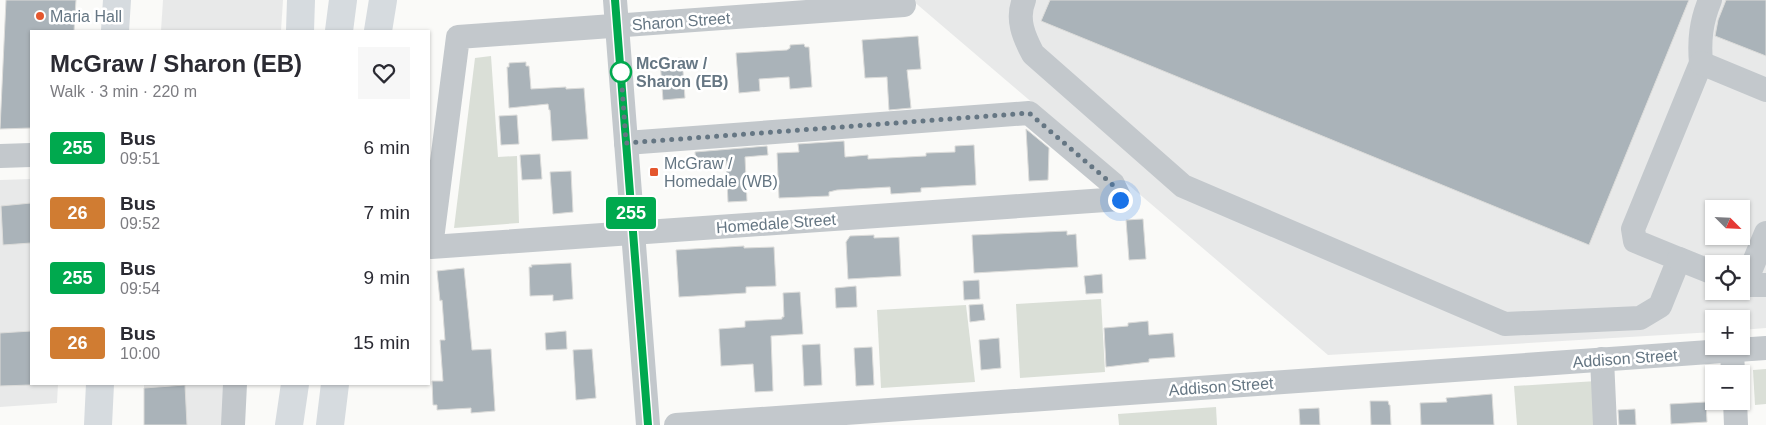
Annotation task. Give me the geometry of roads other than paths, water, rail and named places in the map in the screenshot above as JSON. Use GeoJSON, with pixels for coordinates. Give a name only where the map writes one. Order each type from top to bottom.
{"type":"FeatureCollection","features":[{"type":"Feature","properties":{"kind":"main road"},"geometry":{"type":"LineString","coordinates":[[116,30],[117,0]]}},
{"type":"Feature","properties":{"kind":"main road"},"geometry":{"type":"LineString","coordinates":[[300,30],[301,0]]}},
{"type":"Feature","properties":{"kind":"main road"},"geometry":{"type":"LineString","coordinates":[[339,30],[342,0]]}},
{"type":"Feature","properties":{"kind":"main road"},"geometry":{"type":"LineString","coordinates":[[378,30],[383,0]]}},
{"type":"Feature","properties":{"kind":"main road"},"geometry":{"type":"LineString","coordinates":[[98,425],[100,385]]}},
{"type":"Feature","properties":{"kind":"main road"},"geometry":{"type":"LineString","coordinates":[[285,385],[290,424]]}},
{"type":"Feature","properties":{"kind":"main road"},"geometry":{"type":"LineString","coordinates":[[290,424],[294,385]]}},
{"type":"Feature","properties":{"kind":"main road"},"geometry":{"type":"LineString","coordinates":[[330,425],[335,385]]}},
{"type":"Feature","properties":{"kind":"street"},"geometry":{"type":"LineString","coordinates":[[615,0],[648,425]]}},
{"type":"Feature","properties":{"kind":"street"},"geometry":{"type":"LineString","coordinates":[[1024,0],[1020,9],[1023,35],[1033,54],[1183,186],[1506,324],[1640,318],[1660,306],[1679,259]]}},
{"type":"Feature","properties":{"kind":"street"},"geometry":{"type":"LineString","coordinates":[[1705,269],[1635,241],[1632,229],[1701,63],[1702,19],[1710,0]]}},
{"type":"Feature","properties":{"kind":"street","name":"Sharon Street"},"geometry":{"type":"LineString","coordinates":[[431,247],[458,37],[904,5]]}},
{"type":"Feature","properties":{"kind":"street"},"geometry":{"type":"LineString","coordinates":[[1701,63],[1766,90]]}},
{"type":"Feature","properties":{"kind":"street","name":"Homedale Street"},"geometry":{"type":"LineString","coordinates":[[431,247],[1120,200],[1112,184],[1029,113],[626,143]]}},
{"type":"Feature","properties":{"kind":"street"},"geometry":{"type":"LineString","coordinates":[[0,156],[30,155]]}},
{"type":"Feature","properties":{"kind":"street"},"geometry":{"type":"LineString","coordinates":[[1750,285],[1766,233]]}},
{"type":"Feature","properties":{"kind":"street","name":"Addison Street"},"geometry":{"type":"LineString","coordinates":[[1750,349],[1766,348]]}},
{"type":"Feature","properties":{"kind":"street","name":"Addison Street"},"geometry":{"type":"LineString","coordinates":[[676,425],[1705,352]]}},
{"type":"Feature","properties":{"kind":"street"},"geometry":{"type":"LineString","coordinates":[[1602,359],[1605,425]]}},
{"type":"Feature","properties":{"kind":"street"},"geometry":{"type":"LineString","coordinates":[[233,425],[235,385]]}},
{"type":"Feature","properties":{"kind":"street"},"geometry":{"type":"LineString","coordinates":[[1735,410],[1736,425]]}},
{"type":"Feature","properties":{"kind":"place","name":"Maria Hall"},"geometry":{"type":"Point","coordinates":[40,16]}},
{"type":"Feature","properties":{"kind":"place","name":"McGraw / Sharon (EB)"},"geometry":{"type":"Point","coordinates":[621,72]}},
{"type":"Feature","properties":{"kind":"place","name":"McGraw / Homedale (WB)"},"geometry":{"type":"Point","coordinates":[654,172]}}]}
